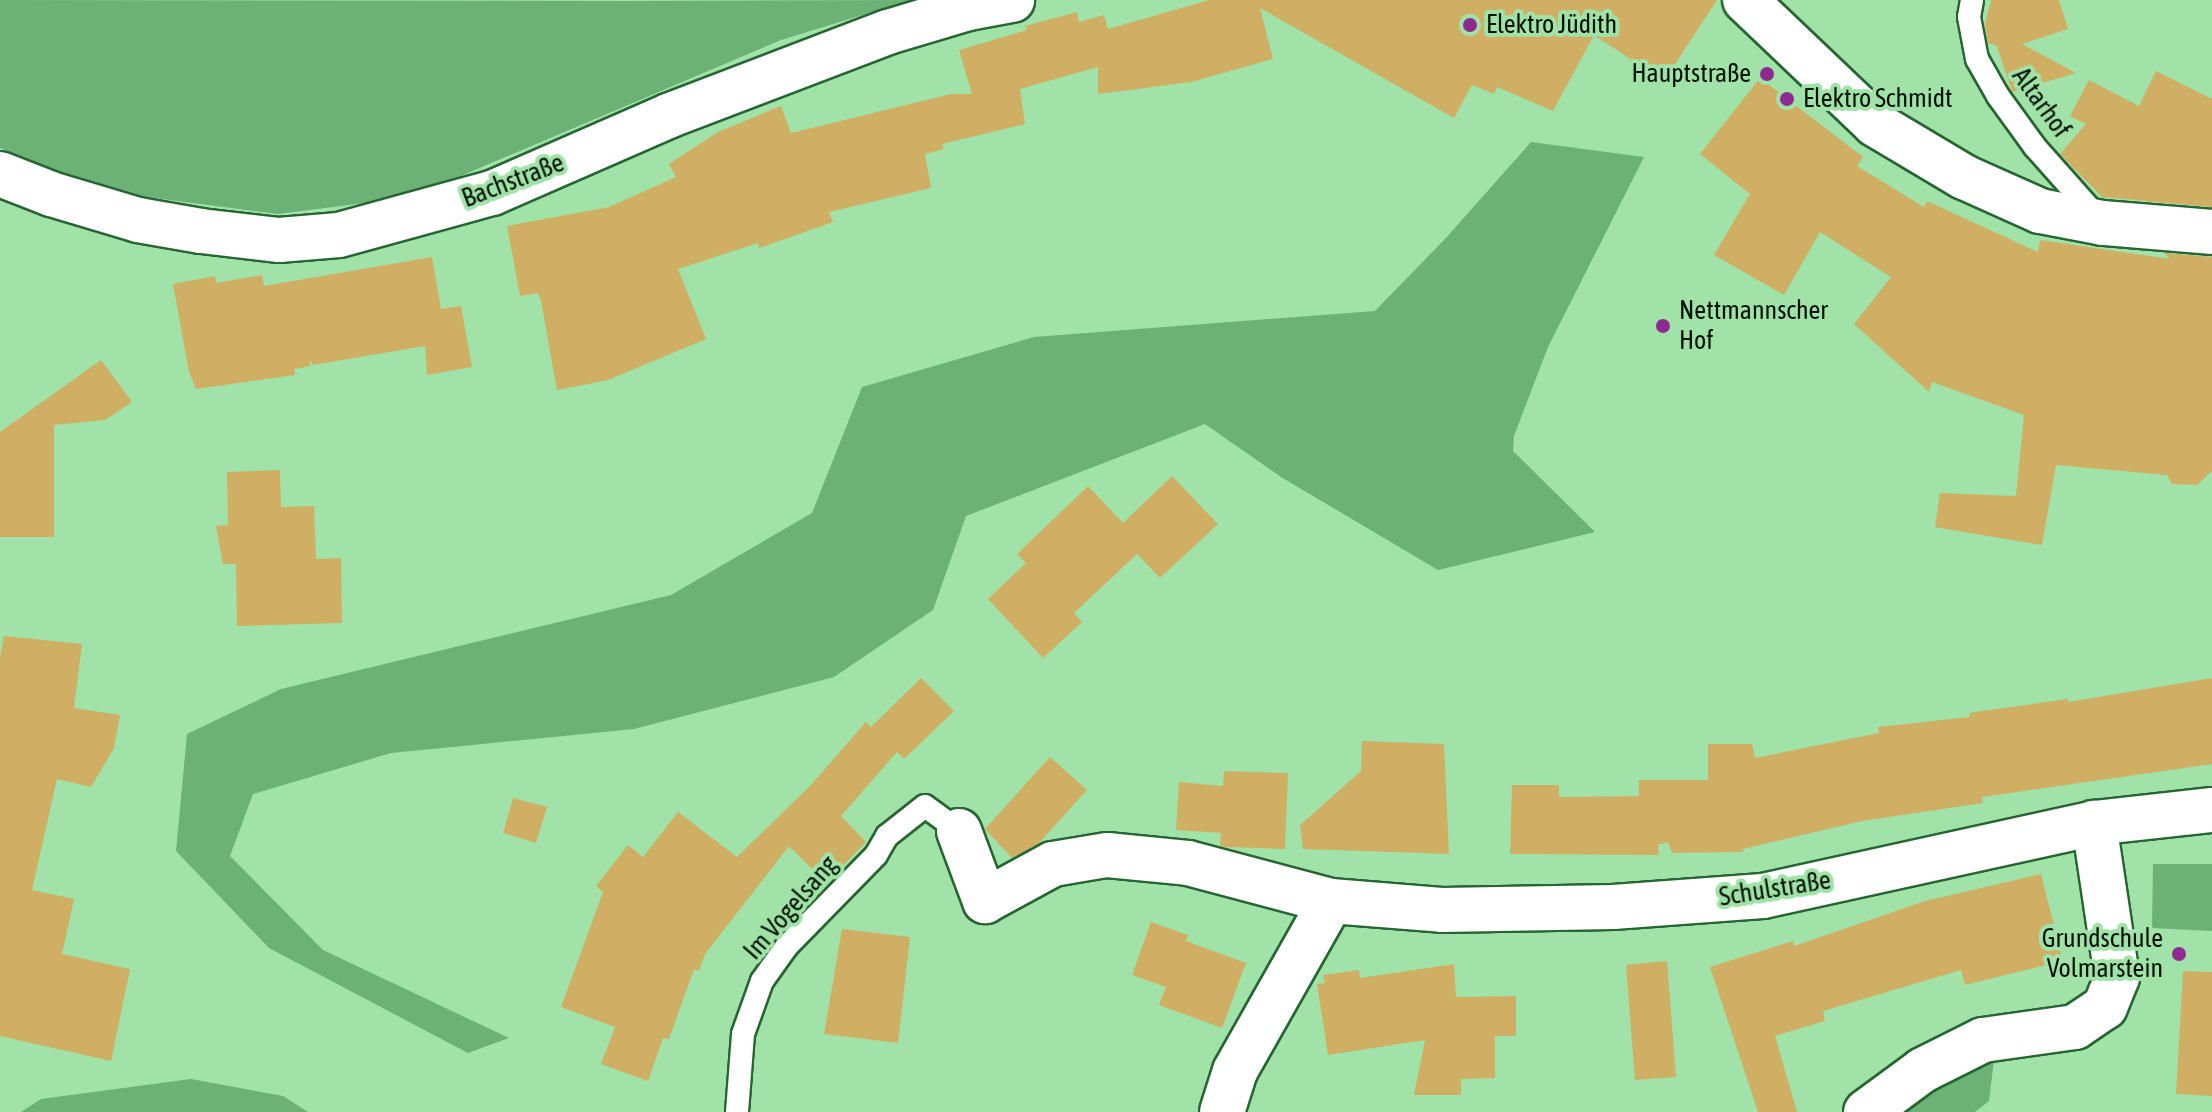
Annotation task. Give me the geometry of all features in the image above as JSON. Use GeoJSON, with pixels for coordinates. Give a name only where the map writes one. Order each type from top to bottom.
{"type":"FeatureCollection","features":[{"type":"Feature","properties":{"kind":"street","name":"Bachstraße"},"geometry":{"type":"LineString","coordinates":[[0,174],[51,194],[138,220],[279,240],[339,235],[492,193],[668,116],[888,32],[968,8],[1012,0]]}},
{"type":"Feature","properties":{"kind":"street"},"geometry":{"type":"LineString","coordinates":[[1745,0],[1875,124],[1964,177],[2040,211],[2103,223],[2212,232]]}},
{"type":"Feature","properties":{"kind":"street","name":"Schulstraße"},"geometry":{"type":"LineString","coordinates":[[959,831],[985,901],[1053,864],[1107,855],[1188,863],[1331,901],[1442,910],[1613,907],[1763,896],[2094,823],[2212,810]]}},
{"type":"Feature","properties":{"kind":"street"},"geometry":{"type":"LineString","coordinates":[[1866,1112],[1923,1070],[1983,1040],[2075,1027],[2105,1007],[2117,977],[2094,823]]}},
{"type":"Feature","properties":{"kind":"street"},"geometry":{"type":"LineString","coordinates":[[1222,1112],[1235,1071],[1331,901]]}},
{"type":"Feature","properties":{"kind":"lane","name":"Altarhof"},"geometry":{"type":"LineString","coordinates":[[1972,0],[1969,17],[1977,59],[1998,96],[2035,147],[2103,223]]}},
{"type":"Feature","properties":{"kind":"lane","name":"Im Vogelsang"},"geometry":{"type":"LineString","coordinates":[[737,1112],[743,1034],[762,981],[787,946],[876,855],[887,836],[925,806],[959,831]]}},
{"type":"Feature","properties":{"kind":"green space"},"geometry":{"type":"Polygon","coordinates":[[[0,0],[911,0],[781,40],[442,184],[380,201],[278,214],[147,197],[61,172],[0,148],[0,0]]]}},
{"type":"Feature","properties":{"kind":"green space"},"geometry":{"type":"Polygon","coordinates":[[[1531,142],[1644,157],[1548,347],[1514,436],[1513,451],[1595,532],[1438,570],[1281,477],[1205,424],[966,516],[933,610],[834,677],[634,729],[391,753],[253,794],[230,856],[323,950],[509,1038],[468,1053],[269,948],[176,851],[187,734],[281,689],[671,595],[812,513],[862,387],[1034,337],[1375,311],[1445,239],[1531,142]]]}},
{"type":"Feature","properties":{"kind":"green space"},"geometry":{"type":"Polygon","coordinates":[[[2153,864],[2212,864],[2212,931],[2152,928],[2153,864]]]}},
{"type":"Feature","properties":{"kind":"green space"},"geometry":{"type":"Polygon","coordinates":[[[1994,1060],[1989,1101],[1975,1112],[1893,1112],[1968,1068],[1994,1060]]]}},
{"type":"Feature","properties":{"kind":"green space"},"geometry":{"type":"Polygon","coordinates":[[[191,1079],[283,1096],[308,1112],[21,1112],[41,1099],[191,1079]]]}},
{"type":"Feature","properties":{"kind":"building"},"geometry":{"type":"Polygon","coordinates":[[[1209,0],[1717,0],[1664,81],[1594,35],[1553,111],[1497,87],[1494,94],[1472,85],[1454,118],[1260,8],[1273,59],[1191,82],[1098,94],[1098,67],[1020,89],[1025,124],[942,144],[944,149],[925,154],[931,188],[829,212],[833,222],[759,248],[758,243],[678,269],[706,339],[608,380],[557,390],[541,301],[538,293],[520,296],[507,226],[609,207],[676,177],[669,164],[718,132],[781,106],[791,133],[951,94],[972,94],[959,50],[1027,30],[1025,26],[1077,12],[1079,22],[1104,15],[1108,29],[1209,0]]]}},
{"type":"Feature","properties":{"kind":"building"},"geometry":{"type":"Polygon","coordinates":[[[1991,0],[2059,0],[2068,29],[2022,44],[2076,73],[2012,92],[1997,46],[1988,43],[1985,24],[1991,0]]]}},
{"type":"Feature","properties":{"kind":"building"},"geometry":{"type":"Polygon","coordinates":[[[2156,71],[2212,99],[2212,207],[2102,197],[2060,154],[2086,124],[2070,116],[2089,80],[2139,106],[2156,71]]]}},
{"type":"Feature","properties":{"kind":"building"},"geometry":{"type":"Polygon","coordinates":[[[1760,78],[1863,157],[1857,166],[1924,207],[1927,201],[2038,252],[2040,240],[2170,259],[2164,253],[2212,257],[2212,471],[2197,485],[2172,484],[2167,475],[2056,465],[2042,545],[1935,527],[1940,493],[2016,496],[2024,415],[1932,382],[1929,392],[1854,324],[1891,277],[1820,232],[1784,295],[1714,255],[1750,194],[1700,154],[1760,78]]]}},
{"type":"Feature","properties":{"kind":"building"},"geometry":{"type":"Polygon","coordinates":[[[432,257],[441,309],[461,306],[472,367],[427,375],[425,346],[313,365],[310,360],[310,366],[294,369],[295,375],[196,389],[189,372],[173,284],[215,276],[216,283],[262,275],[264,286],[432,257]]]}},
{"type":"Feature","properties":{"kind":"building"},"geometry":{"type":"Polygon","coordinates":[[[101,360],[132,402],[105,420],[54,425],[54,537],[0,537],[0,432],[101,360]]]}},
{"type":"Feature","properties":{"kind":"building"},"geometry":{"type":"Polygon","coordinates":[[[280,470],[281,507],[314,506],[316,559],[341,558],[342,623],[237,626],[236,564],[223,564],[216,526],[228,525],[227,472],[280,470]]]}},
{"type":"Feature","properties":{"kind":"building"},"geometry":{"type":"Polygon","coordinates":[[[1172,476],[1218,524],[1160,578],[1137,554],[1074,613],[1082,622],[1043,658],[988,599],[1026,563],[1017,554],[1088,486],[1123,523],[1172,476]]]}},
{"type":"Feature","properties":{"kind":"building"},"geometry":{"type":"Polygon","coordinates":[[[4,636],[82,644],[74,708],[120,715],[114,748],[91,787],[57,779],[32,890],[74,899],[62,954],[130,969],[111,1061],[0,1036],[0,657],[4,636]]]}},
{"type":"Feature","properties":{"kind":"building"},"geometry":{"type":"Polygon","coordinates":[[[921,678],[954,711],[904,759],[897,752],[841,816],[866,842],[826,883],[789,846],[705,954],[699,971],[694,969],[669,1039],[663,1038],[648,1081],[601,1064],[615,1027],[561,1007],[603,892],[596,886],[628,845],[643,857],[678,812],[737,857],[810,786],[866,722],[871,727],[921,678]]]}},
{"type":"Feature","properties":{"kind":"building"},"geometry":{"type":"Polygon","coordinates":[[[2212,678],[2212,764],[1982,797],[1983,803],[1862,821],[1743,849],[1743,852],[1672,853],[1668,842],[1658,845],[1659,855],[1510,854],[1512,785],[1559,785],[1559,797],[1639,796],[1639,780],[1708,780],[1708,744],[1752,744],[1755,758],[1879,733],[1878,727],[1970,717],[1969,713],[2068,699],[2068,702],[2212,678]]]}},
{"type":"Feature","properties":{"kind":"building"},"geometry":{"type":"Polygon","coordinates":[[[1362,741],[1444,744],[1449,854],[1303,849],[1300,825],[1361,771],[1362,741]]]}},
{"type":"Feature","properties":{"kind":"building"},"geometry":{"type":"Polygon","coordinates":[[[1050,757],[1087,790],[1038,844],[1012,858],[985,829],[1050,757]]]}},
{"type":"Feature","properties":{"kind":"building"},"geometry":{"type":"Polygon","coordinates":[[[1224,771],[1288,773],[1285,849],[1225,847],[1220,846],[1221,833],[1176,830],[1179,782],[1223,786],[1224,771]]]}},
{"type":"Feature","properties":{"kind":"building"},"geometry":{"type":"Polygon","coordinates":[[[513,798],[547,807],[536,843],[503,833],[513,798]]]}},
{"type":"Feature","properties":{"kind":"building"},"geometry":{"type":"Polygon","coordinates":[[[2041,874],[2063,961],[1965,985],[1961,970],[1823,1011],[1825,1021],[1775,1036],[1797,1112],[1758,1112],[1710,967],[1793,941],[1794,946],[1925,901],[2041,874]]]}},
{"type":"Feature","properties":{"kind":"building"},"geometry":{"type":"Polygon","coordinates":[[[1151,922],[1188,935],[1186,941],[1246,963],[1222,1028],[1159,1005],[1166,987],[1132,975],[1151,922]]]}},
{"type":"Feature","properties":{"kind":"building"},"geometry":{"type":"Polygon","coordinates":[[[842,929],[910,937],[898,1043],[824,1034],[842,929]]]}},
{"type":"Feature","properties":{"kind":"building"},"geometry":{"type":"Polygon","coordinates":[[[1667,961],[1676,1077],[1635,1080],[1626,965],[1667,961]]]}},
{"type":"Feature","properties":{"kind":"building"},"geometry":{"type":"Polygon","coordinates":[[[1454,964],[1456,997],[1516,996],[1516,1036],[1495,1036],[1495,1078],[1461,1079],[1461,1095],[1414,1095],[1425,1040],[1328,1055],[1317,984],[1325,983],[1323,975],[1359,970],[1360,978],[1454,964]]]}},
{"type":"Feature","properties":{"kind":"building"},"geometry":{"type":"Polygon","coordinates":[[[2183,971],[2212,972],[2212,1096],[2176,1094],[2183,971]]]}},
{"type":"Feature","properties":{"kind":"place","name":"Elektro Jüdith"},"geometry":{"type":"Point","coordinates":[1470,25]}},
{"type":"Feature","properties":{"kind":"place","name":"Hauptstraße"},"geometry":{"type":"Point","coordinates":[1767,74]}},
{"type":"Feature","properties":{"kind":"place","name":"Elektro Schmidt"},"geometry":{"type":"Point","coordinates":[1787,99]}},
{"type":"Feature","properties":{"kind":"place","name":"Nettmannscher Hof"},"geometry":{"type":"Point","coordinates":[1663,326]}},
{"type":"Feature","properties":{"kind":"place","name":"Grundschule Volmarstein"},"geometry":{"type":"Point","coordinates":[2179,954]}}]}
